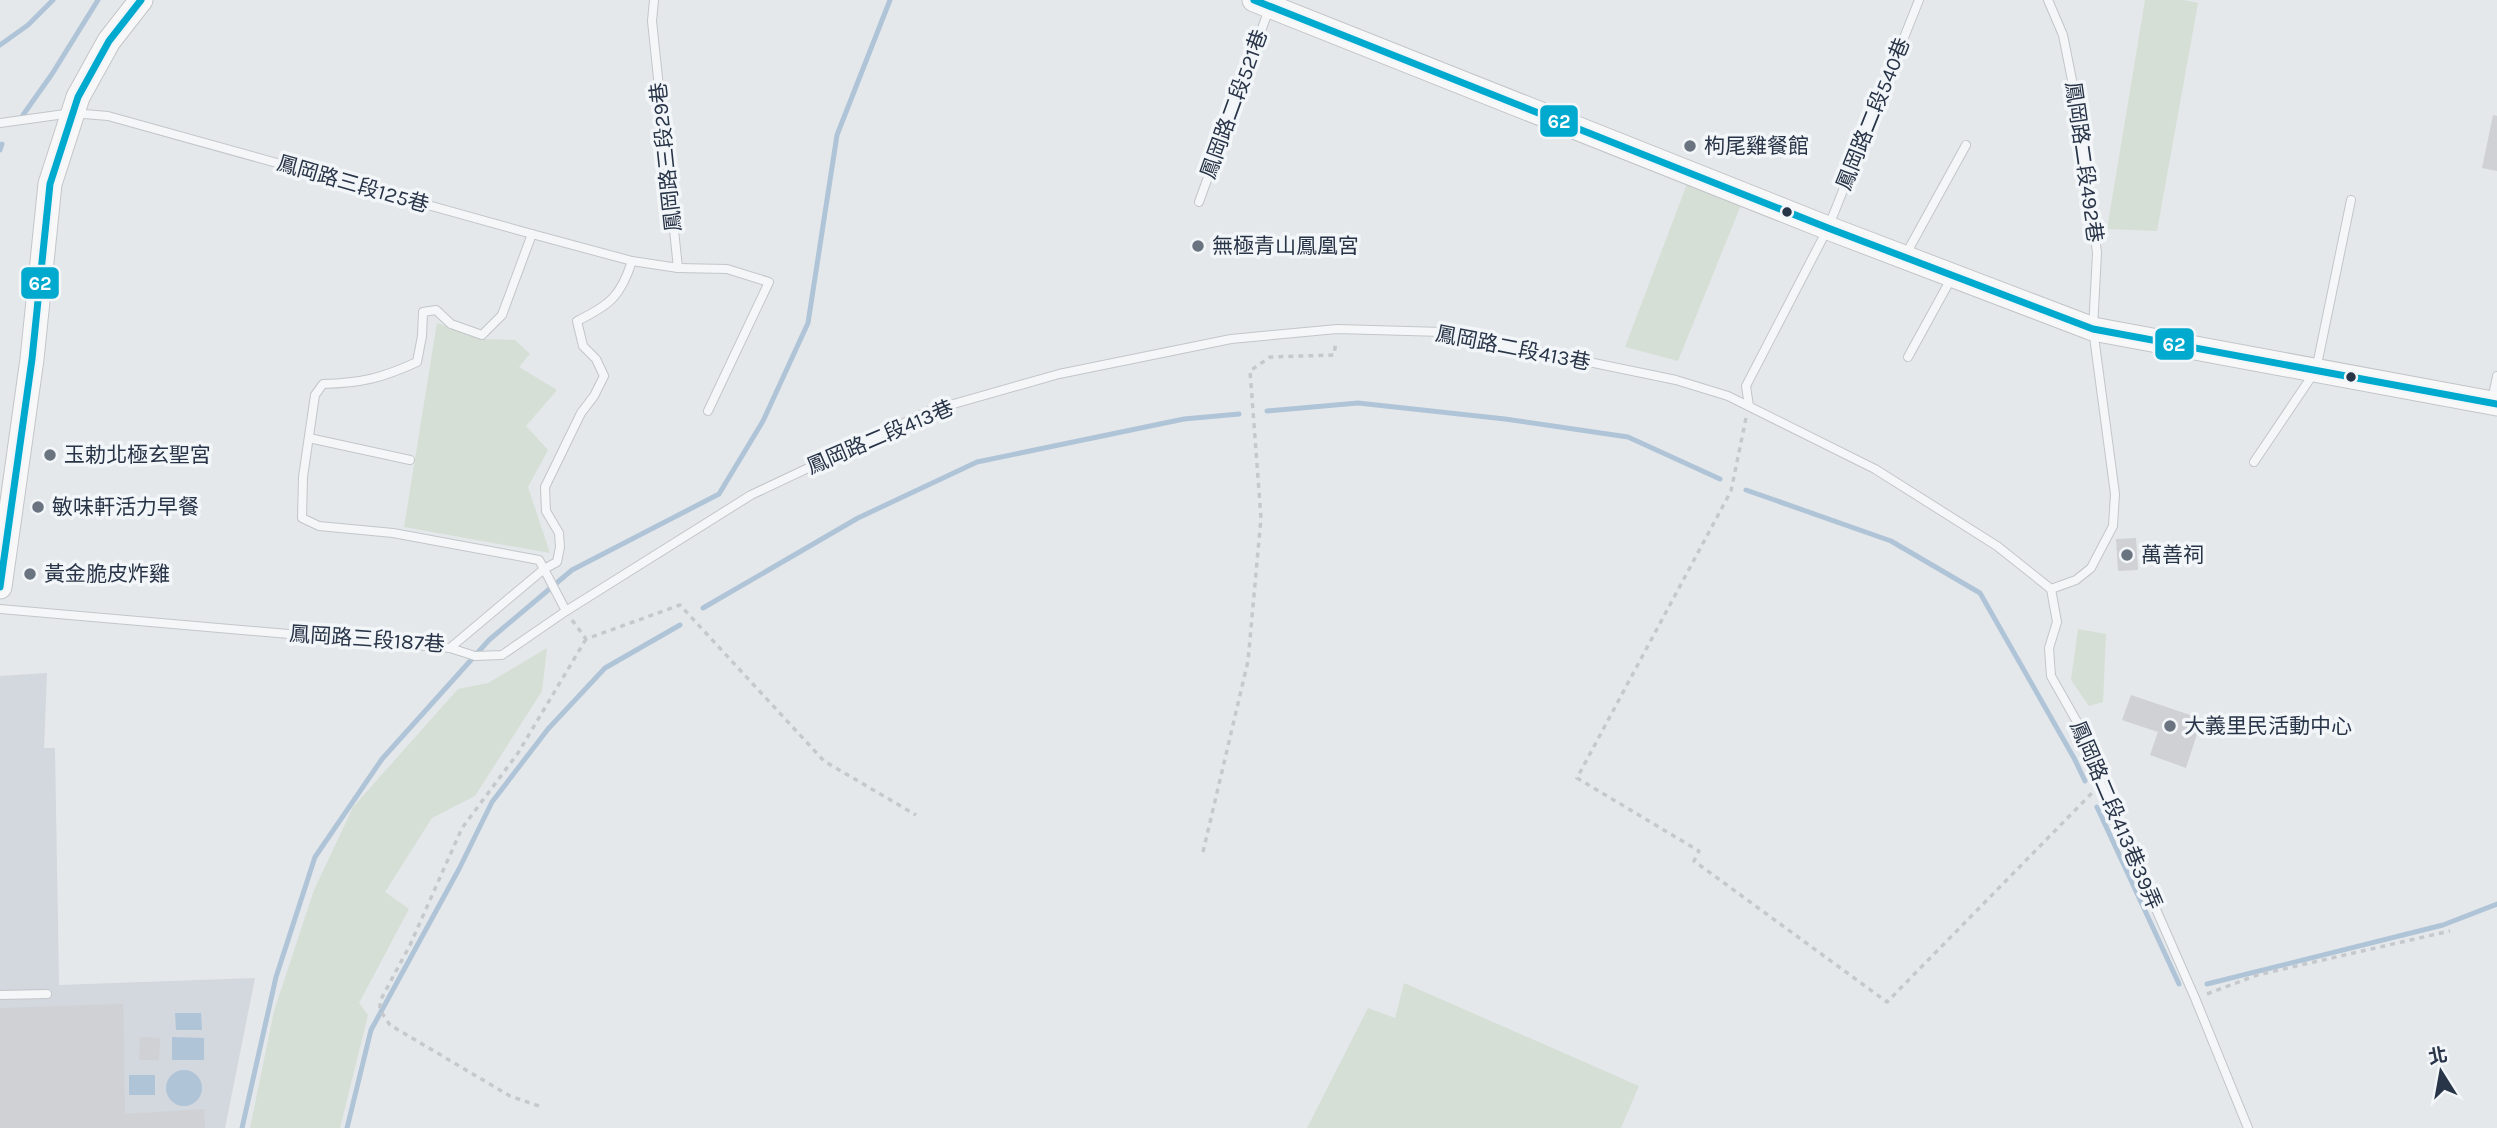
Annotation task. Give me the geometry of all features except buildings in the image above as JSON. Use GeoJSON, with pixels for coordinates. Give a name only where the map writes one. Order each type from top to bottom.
{"type":"FeatureCollection","features":[{"type":"Feature","properties":{"kind":"street"},"geometry":{"type":"LineString","coordinates":[[0,587],[3,542],[32,359],[50,184],[78,97],[109,41],[141,0]]}},
{"type":"Feature","properties":{"kind":"street"},"geometry":{"type":"LineString","coordinates":[[1262,3],[1828,228],[2092,329],[2494,403]]}},
{"type":"Feature","properties":{"kind":"lane","name":"鳳岡路三段29巷"},"geometry":{"type":"LineString","coordinates":[[654,0],[652,21],[678,268]]}},
{"type":"Feature","properties":{"kind":"lane","name":"鳳岡路二段540巷"},"geometry":{"type":"LineString","coordinates":[[1749,406],[1746,386],[1828,228],[1919,0]]}},
{"type":"Feature","properties":{"kind":"lane","name":"鳳岡路二段492巷"},"geometry":{"type":"LineString","coordinates":[[2048,0],[2063,35],[2081,125],[2097,253],[2092,329]]}},
{"type":"Feature","properties":{"kind":"lane","name":"鳳岡路二段521巷"},"geometry":{"type":"LineString","coordinates":[[1199,202],[1262,3]]}},
{"type":"Feature","properties":{"kind":"lane","name":"鳳岡路三段125巷"},"geometry":{"type":"LineString","coordinates":[[0,123],[72,113],[108,116],[632,261]]}},
{"type":"Feature","properties":{"kind":"lane"},"geometry":{"type":"LineString","coordinates":[[1904,257],[1966,145]]}},
{"type":"Feature","properties":{"kind":"lane"},"geometry":{"type":"LineString","coordinates":[[2254,463],[2316,370],[2351,200]]}},
{"type":"Feature","properties":{"kind":"lane"},"geometry":{"type":"LineString","coordinates":[[532,234],[502,315],[482,335],[451,324],[436,310],[423,313],[417,362],[385,377],[354,383],[323,384],[315,395],[303,477],[302,518],[319,526],[393,533],[538,560],[566,611]]}},
{"type":"Feature","properties":{"kind":"lane"},"geometry":{"type":"LineString","coordinates":[[632,261],[678,268],[727,268],[769,282],[708,411]]}},
{"type":"Feature","properties":{"kind":"lane","name":"鳳岡路三段187巷"},"geometry":{"type":"LineString","coordinates":[[0,609],[450,648],[544,569],[557,562],[559,533],[546,511],[545,487],[582,412],[604,376],[596,359],[583,346],[577,321],[598,311],[620,292],[632,261]]}},
{"type":"Feature","properties":{"kind":"lane"},"geometry":{"type":"LineString","coordinates":[[1908,357],[1953,275]]}},
{"type":"Feature","properties":{"kind":"lane","name":"鳳岡路二段413巷"},"geometry":{"type":"LineString","coordinates":[[450,648],[475,656],[502,655],[566,611],[751,495],[929,411],[1059,374],[1231,339],[1337,329],[1443,332],[1676,380],[1728,396],[1875,469],[1997,547],[2051,589]]}},
{"type":"Feature","properties":{"kind":"lane"},"geometry":{"type":"LineString","coordinates":[[2051,589],[2076,580],[2091,568],[2113,526],[2115,494],[2092,329]]}},
{"type":"Feature","properties":{"kind":"lane"},"geometry":{"type":"LineString","coordinates":[[2494,403],[2497,376]]}},
{"type":"Feature","properties":{"kind":"lane"},"geometry":{"type":"LineString","coordinates":[[309,438],[410,460]]}},
{"type":"Feature","properties":{"kind":"lane","name":"鳳岡路二段413巷39弄"},"geometry":{"type":"LineString","coordinates":[[2051,589],[2057,622],[2049,648],[2051,676],[2085,736],[2101,784],[2195,998],[2248,1128]]}},
{"type":"Feature","properties":{"kind":"lane"},"geometry":{"type":"LineString","coordinates":[[0,995],[47,995]]}},
{"type":"Feature","properties":{"kind":"path"},"geometry":{"type":"LineString","coordinates":[[1203,852],[1248,661],[1261,519],[1250,371],[1270,357],[1334,355],[1337,329]]}},
{"type":"Feature","properties":{"kind":"path"},"geometry":{"type":"LineString","coordinates":[[1749,406],[1731,491],[1577,778],[1699,851],[1694,861],[1887,1002],[2101,784]]}},
{"type":"Feature","properties":{"kind":"path"},"geometry":{"type":"LineString","coordinates":[[539,1105],[510,1096],[390,1024],[380,1010],[380,1001],[435,895],[463,828],[518,753],[586,639],[680,605],[824,761],[916,815]]}},
{"type":"Feature","properties":{"kind":"path"},"geometry":{"type":"LineString","coordinates":[[566,611],[586,639]]}},
{"type":"Feature","properties":{"kind":"path"},"geometry":{"type":"LineString","coordinates":[[2195,998],[2257,975],[2450,932]]}},
{"type":"Feature","properties":{"kind":"shaded area"},"geometry":{"type":"Polygon","coordinates":[[[2145,0],[2184,0],[2198,3],[2157,231],[2107,229],[2145,0]]]}},
{"type":"Feature","properties":{"kind":"shaded area"},"geometry":{"type":"Polygon","coordinates":[[[1687,184],[1741,205],[1678,361],[1625,347],[1687,184]]]}},
{"type":"Feature","properties":{"kind":"shaded area"},"geometry":{"type":"Polygon","coordinates":[[[437,323],[484,339],[515,340],[530,354],[519,367],[557,390],[526,426],[548,450],[528,487],[550,553],[404,527],[437,323]]]}},
{"type":"Feature","properties":{"kind":"shaded area"},"geometry":{"type":"Polygon","coordinates":[[[2078,629],[2106,634],[2103,702],[2089,706],[2071,680],[2078,629]]]}},
{"type":"Feature","properties":{"kind":"shaded area"},"geometry":{"type":"Polygon","coordinates":[[[547,648],[542,691],[475,796],[432,818],[385,892],[409,909],[359,1003],[368,1015],[340,1128],[250,1128],[274,1011],[314,890],[353,807],[458,689],[488,683],[547,648]]]}},
{"type":"Feature","properties":{"kind":"shaded area"},"geometry":{"type":"Polygon","coordinates":[[[47,673],[44,748],[55,748],[59,985],[255,978],[225,1128],[0,1128],[0,676],[47,673]]]}},
{"type":"Feature","properties":{"kind":"shaded area"},"geometry":{"type":"Polygon","coordinates":[[[1404,983],[1639,1086],[1621,1128],[1307,1128],[1368,1008],[1395,1018],[1404,983]]]}},
{"type":"Feature","properties":{"kind":"water"},"geometry":{"type":"Polygon","coordinates":[[[175,1013],[201,1013],[202,1030],[176,1030],[175,1013]]]}},
{"type":"Feature","properties":{"kind":"water"},"geometry":{"type":"Polygon","coordinates":[[[172,1037],[204,1038],[204,1060],[172,1060],[172,1037]]]}},
{"type":"Feature","properties":{"kind":"water"},"geometry":{"type":"Polygon","coordinates":[[[184,1070],[197,1075],[202,1088],[197,1101],[184,1106],[171,1101],[166,1088],[171,1075],[184,1070]]]}},
{"type":"Feature","properties":{"kind":"water"},"geometry":{"type":"Polygon","coordinates":[[[129,1075],[155,1075],[155,1095],[129,1095],[129,1075]]]}},
{"type":"Feature","properties":{"kind":"waterway"},"geometry":{"type":"LineString","coordinates":[[0,45],[28,25],[53,0]]}},
{"type":"Feature","properties":{"kind":"waterway"},"geometry":{"type":"LineString","coordinates":[[23,115],[98,0]]}},
{"type":"Feature","properties":{"kind":"waterway"},"geometry":{"type":"LineString","coordinates":[[242,1128],[276,977],[315,857],[382,759],[489,640],[572,570],[719,494],[763,421],[808,323],[837,135],[890,0]]}},
{"type":"Feature","properties":{"kind":"waterway"},"geometry":{"type":"LineString","coordinates":[[0,150],[2,144]]}},
{"type":"Feature","properties":{"kind":"waterway"},"geometry":{"type":"LineString","coordinates":[[1267,411],[1358,403],[1505,419],[1628,437],[1720,479]]}},
{"type":"Feature","properties":{"kind":"waterway"},"geometry":{"type":"LineString","coordinates":[[703,608],[858,518],[977,462],[1184,419],[1239,414]]}},
{"type":"Feature","properties":{"kind":"waterway"},"geometry":{"type":"LineString","coordinates":[[1746,490],[1891,541],[1980,593],[2085,781]]}},
{"type":"Feature","properties":{"kind":"waterway"},"geometry":{"type":"LineString","coordinates":[[347,1128],[371,1030],[459,869],[492,802],[548,729],[605,668],[680,625]]}},
{"type":"Feature","properties":{"kind":"waterway"},"geometry":{"type":"LineString","coordinates":[[2097,807],[2179,984]]}},
{"type":"Feature","properties":{"kind":"waterway"},"geometry":{"type":"LineString","coordinates":[[2207,984],[2443,925],[2497,904]]}},
{"type":"Feature","properties":{"kind":"transit line","name":"62"},"geometry":{"type":"LineString","coordinates":[[0,587],[32,359],[50,184],[78,97],[109,41],[141,0]]}},
{"type":"Feature","properties":{"kind":"transit line","name":"62"},"geometry":{"type":"LineString","coordinates":[[1254,0],[1828,228],[2093,329],[2497,404]]}},
{"type":"Feature","properties":{"kind":"place","name":"枸尾雞餐館"},"geometry":{"type":"Point","coordinates":[1690,146]}},
{"type":"Feature","properties":{"kind":"place","name":"無極青山鳳凰宮"},"geometry":{"type":"Point","coordinates":[1198,246]}},
{"type":"Feature","properties":{"kind":"place","name":"玉勅北極玄聖宮"},"geometry":{"type":"Point","coordinates":[50,455]}},
{"type":"Feature","properties":{"kind":"place","name":"敏味軒活力早餐"},"geometry":{"type":"Point","coordinates":[38,507]}},
{"type":"Feature","properties":{"kind":"place","name":"萬善祠"},"geometry":{"type":"Point","coordinates":[2127,555]}},
{"type":"Feature","properties":{"kind":"place","name":"黃金脆皮炸雞"},"geometry":{"type":"Point","coordinates":[30,574]}},
{"type":"Feature","properties":{"kind":"place","name":"大義里民活動中心"},"geometry":{"type":"Point","coordinates":[2170,726]}}]}
